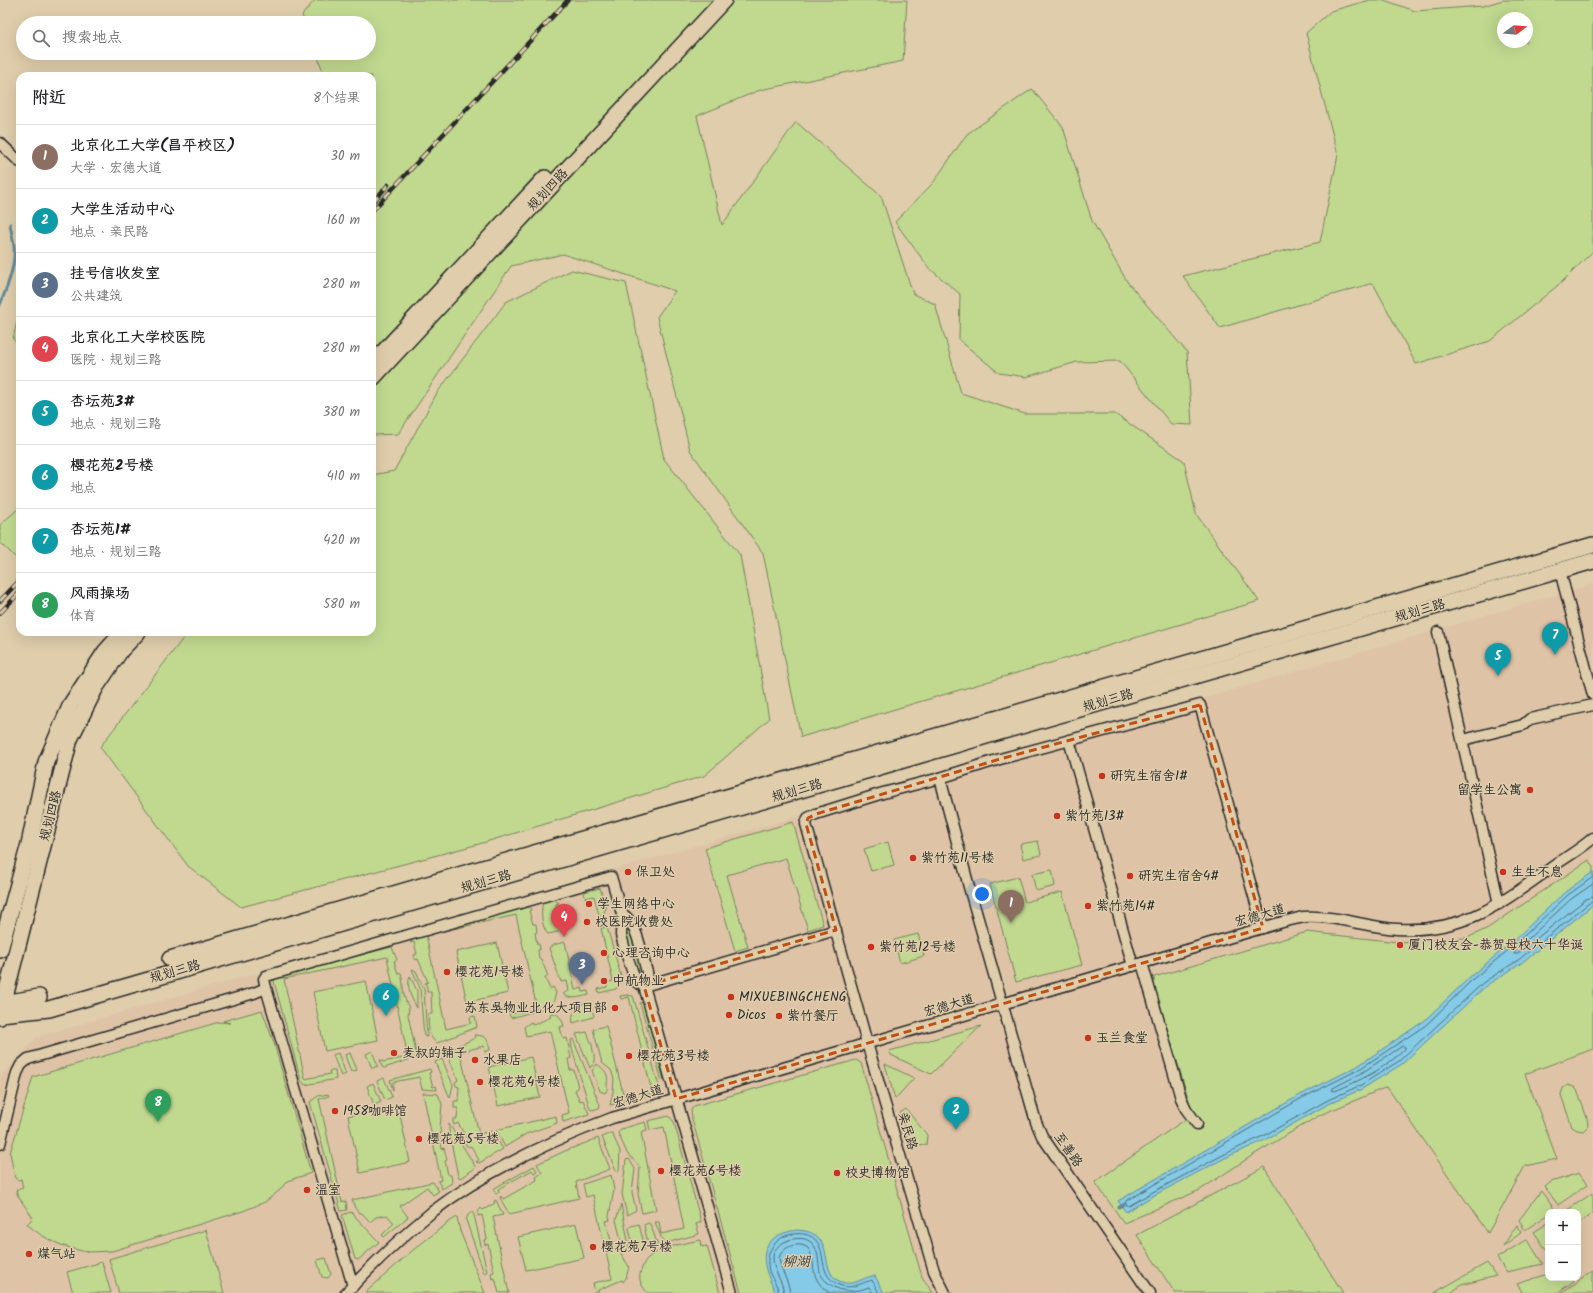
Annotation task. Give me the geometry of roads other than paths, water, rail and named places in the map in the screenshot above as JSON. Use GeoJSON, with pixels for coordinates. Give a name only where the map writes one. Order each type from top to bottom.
{"type":"FeatureCollection","features":[{"type":"Feature","properties":{"kind":"main road","name":"规划四路"},"geometry":{"type":"LineString","coordinates":[[376,360],[710,0]]}},
{"type":"Feature","properties":{"kind":"main road","name":"规划四路"},"geometry":{"type":"LineString","coordinates":[[376,375],[724,0]]}},
{"type":"Feature","properties":{"kind":"main road","name":"规划三路"},"geometry":{"type":"LineString","coordinates":[[1,1010],[49,1009],[1593,546]]}},
{"type":"Feature","properties":{"kind":"main road","name":"规划三路"},"geometry":{"type":"LineString","coordinates":[[170,959],[930,745],[1593,561]]}},
{"type":"Feature","properties":{"kind":"main road","name":"规划四路"},"geometry":{"type":"LineString","coordinates":[[0,950],[29,844],[46,762],[71,704],[105,652],[119,636]]}},
{"type":"Feature","properties":{"kind":"main road","name":"规划四路"},"geometry":{"type":"LineString","coordinates":[[1,1010],[70,739],[96,687],[121,650],[134,636]]}},
{"type":"Feature","properties":{"kind":"main road"},"geometry":{"type":"LineString","coordinates":[[1,1010],[39,997]]}},
{"type":"Feature","properties":{"kind":"street"},"geometry":{"type":"LineString","coordinates":[[0,143],[16,158]]}},
{"type":"Feature","properties":{"kind":"street"},"geometry":{"type":"LineString","coordinates":[[1560,571],[1593,695]]}},
{"type":"Feature","properties":{"kind":"street"},"geometry":{"type":"LineString","coordinates":[[1438,632],[1500,904]]}},
{"type":"Feature","properties":{"kind":"street"},"geometry":{"type":"LineString","coordinates":[[940,778],[1000,758],[1200,705],[1263,928]]}},
{"type":"Feature","properties":{"kind":"street"},"geometry":{"type":"LineString","coordinates":[[1463,740],[1523,725],[1530,719],[1593,705]]}},
{"type":"Feature","properties":{"kind":"street"},"geometry":{"type":"LineString","coordinates":[[1069,740],[1138,965],[1181,1098],[1186,1109],[1197,1124]]}},
{"type":"Feature","properties":{"kind":"street","name":"亲民路"},"geometry":{"type":"LineString","coordinates":[[940,778],[883,793],[816,814],[808,818],[806,824],[867,1044],[934,1271],[945,1293]]}},
{"type":"Feature","properties":{"kind":"street","name":"至善路"},"geometry":{"type":"LineString","coordinates":[[940,778],[1002,1004],[1032,1109],[1042,1136],[1150,1293]]}},
{"type":"Feature","properties":{"kind":"street","name":"宏德大道"},"geometry":{"type":"LineString","coordinates":[[349,1289],[385,1253],[433,1212],[485,1177],[528,1154],[575,1132],[612,1118],[1304,917],[1335,919],[1396,929],[1422,929],[1467,920],[1500,904],[1592,842]]}},
{"type":"Feature","properties":{"kind":"street"},"geometry":{"type":"LineString","coordinates":[[349,1289],[266,988],[264,979],[266,976],[611,877],[622,914],[621,934],[629,963],[636,982],[644,986],[836,930]]}},
{"type":"Feature","properties":{"kind":"street"},"geometry":{"type":"LineString","coordinates":[[622,914],[627,917],[634,928],[647,972],[648,978],[644,986],[732,1293]]}},
{"type":"Feature","properties":{"kind":"street"},"geometry":{"type":"LineString","coordinates":[[0,1144],[17,1073],[21,1065],[28,1059],[254,993],[266,988]]}},
{"type":"Feature","properties":{"kind":"water"},"geometry":{"type":"Polygon","coordinates":[[[1593,872],[1593,905],[1520,964],[1487,985],[1402,1064],[1362,1089],[1330,1103],[1265,1140],[1225,1158],[1126,1212],[1118,1201],[1298,1096],[1356,1067],[1424,1021],[1472,975],[1510,944],[1565,892],[1593,872]]]}},
{"type":"Feature","properties":{"kind":"water","name":"柳湖"},"geometry":{"type":"Polygon","coordinates":[[[797,1230],[811,1233],[819,1238],[824,1246],[830,1272],[836,1279],[845,1283],[853,1283],[867,1277],[875,1276],[884,1293],[776,1293],[767,1272],[765,1253],[768,1245],[774,1238],[783,1233],[797,1230]]]}},
{"type":"Feature","properties":{"kind":"waterway"},"geometry":{"type":"LineString","coordinates":[[0,305],[14,261],[14,246],[10,224]]}},
{"type":"Feature","properties":{"kind":"waterway"},"geometry":{"type":"LineString","coordinates":[[1119,1207],[1125,1204]]}},
{"type":"Feature","properties":{"kind":"railway"},"geometry":{"type":"LineString","coordinates":[[376,207],[568,0]]}},
{"type":"Feature","properties":{"kind":"railway"},"geometry":{"type":"LineString","coordinates":[[376,198],[388,185]]}},
{"type":"Feature","properties":{"kind":"railway"},"geometry":{"type":"LineString","coordinates":[[0,601],[16,584]]}},
{"type":"Feature","properties":{"kind":"railway"},"geometry":{"type":"LineString","coordinates":[[0,613],[16,596]]}},
{"type":"Feature","properties":{"kind":"place","name":"杏坛苑1#"},"geometry":{"type":"Point","coordinates":[1555,655]}},
{"type":"Feature","properties":{"kind":"place","name":"杏坛苑3#"},"geometry":{"type":"Point","coordinates":[1498,676]}},
{"type":"Feature","properties":{"kind":"place","name":"研究生宿舍1#"},"geometry":{"type":"Point","coordinates":[1102,776]}},
{"type":"Feature","properties":{"kind":"place","name":"留学生公寓"},"geometry":{"type":"Point","coordinates":[1530,790]}},
{"type":"Feature","properties":{"kind":"place","name":"紫竹苑13#"},"geometry":{"type":"Point","coordinates":[1057,816]}},
{"type":"Feature","properties":{"kind":"place","name":"紫竹苑11号楼"},"geometry":{"type":"Point","coordinates":[913,858]}},
{"type":"Feature","properties":{"kind":"place","name":"保卫处"},"geometry":{"type":"Point","coordinates":[628,872]}},
{"type":"Feature","properties":{"kind":"place","name":"生生不息"},"geometry":{"type":"Point","coordinates":[1503,872]}},
{"type":"Feature","properties":{"kind":"place","name":"研究生宿舍4#"},"geometry":{"type":"Point","coordinates":[1130,876]}},
{"type":"Feature","properties":{"kind":"place","name":"学生网络中心"},"geometry":{"type":"Point","coordinates":[589,904]}},
{"type":"Feature","properties":{"kind":"place","name":"紫竹苑14#"},"geometry":{"type":"Point","coordinates":[1088,906]}},
{"type":"Feature","properties":{"kind":"place","name":"校医院收费处"},"geometry":{"type":"Point","coordinates":[587,922]}},
{"type":"Feature","properties":{"kind":"place","name":"北京化工大学(昌平校区)"},"geometry":{"type":"Point","coordinates":[1011,923]}},
{"type":"Feature","properties":{"kind":"place","name":"北京化工大学校医院"},"geometry":{"type":"Point","coordinates":[564,937]}},
{"type":"Feature","properties":{"kind":"place","name":"厦门校友会-恭贺母校六十华诞"},"geometry":{"type":"Point","coordinates":[1400,945]}},
{"type":"Feature","properties":{"kind":"place","name":"紫竹苑12号楼"},"geometry":{"type":"Point","coordinates":[871,947]}},
{"type":"Feature","properties":{"kind":"place","name":"心理咨询中心"},"geometry":{"type":"Point","coordinates":[604,953]}},
{"type":"Feature","properties":{"kind":"place","name":"樱花苑1号楼"},"geometry":{"type":"Point","coordinates":[447,972]}},
{"type":"Feature","properties":{"kind":"place","name":"中航物业"},"geometry":{"type":"Point","coordinates":[604,981]}},
{"type":"Feature","properties":{"kind":"place","name":"挂号信收发室"},"geometry":{"type":"Point","coordinates":[582,985]}},
{"type":"Feature","properties":{"kind":"place","name":"MIXUEBINGCHENG"},"geometry":{"type":"Point","coordinates":[731,997]}},
{"type":"Feature","properties":{"kind":"place","name":"苏东吴物业北化大项目部"},"geometry":{"type":"Point","coordinates":[615,1008]}},
{"type":"Feature","properties":{"kind":"place","name":"Dicos"},"geometry":{"type":"Point","coordinates":[729,1015]}},
{"type":"Feature","properties":{"kind":"place","name":"樱花苑2号楼"},"geometry":{"type":"Point","coordinates":[386,1016]}},
{"type":"Feature","properties":{"kind":"place","name":"紫竹餐厅"},"geometry":{"type":"Point","coordinates":[779,1016]}},
{"type":"Feature","properties":{"kind":"place","name":"玉兰食堂"},"geometry":{"type":"Point","coordinates":[1088,1038]}},
{"type":"Feature","properties":{"kind":"place","name":"麦叔的铺子"},"geometry":{"type":"Point","coordinates":[394,1053]}},
{"type":"Feature","properties":{"kind":"place","name":"樱花苑3号楼"},"geometry":{"type":"Point","coordinates":[629,1056]}},
{"type":"Feature","properties":{"kind":"place","name":"水果店"},"geometry":{"type":"Point","coordinates":[475,1060]}},
{"type":"Feature","properties":{"kind":"place","name":"樱花苑4号楼"},"geometry":{"type":"Point","coordinates":[480,1082]}},
{"type":"Feature","properties":{"kind":"place","name":"1958咖啡馆"},"geometry":{"type":"Point","coordinates":[335,1111]}},
{"type":"Feature","properties":{"kind":"place","name":"风雨操场"},"geometry":{"type":"Point","coordinates":[158,1122]}},
{"type":"Feature","properties":{"kind":"place","name":"大学生活动中心"},"geometry":{"type":"Point","coordinates":[956,1130]}},
{"type":"Feature","properties":{"kind":"place","name":"樱花苑5号楼"},"geometry":{"type":"Point","coordinates":[419,1139]}},
{"type":"Feature","properties":{"kind":"place","name":"樱花苑6号楼"},"geometry":{"type":"Point","coordinates":[661,1171]}},
{"type":"Feature","properties":{"kind":"place","name":"校史博物馆"},"geometry":{"type":"Point","coordinates":[837,1173]}},
{"type":"Feature","properties":{"kind":"place","name":"温室"},"geometry":{"type":"Point","coordinates":[307,1190]}},
{"type":"Feature","properties":{"kind":"place","name":"樱花苑7号楼"},"geometry":{"type":"Point","coordinates":[593,1247]}},
{"type":"Feature","properties":{"kind":"place","name":"煤气站"},"geometry":{"type":"Point","coordinates":[29,1254]}}]}
